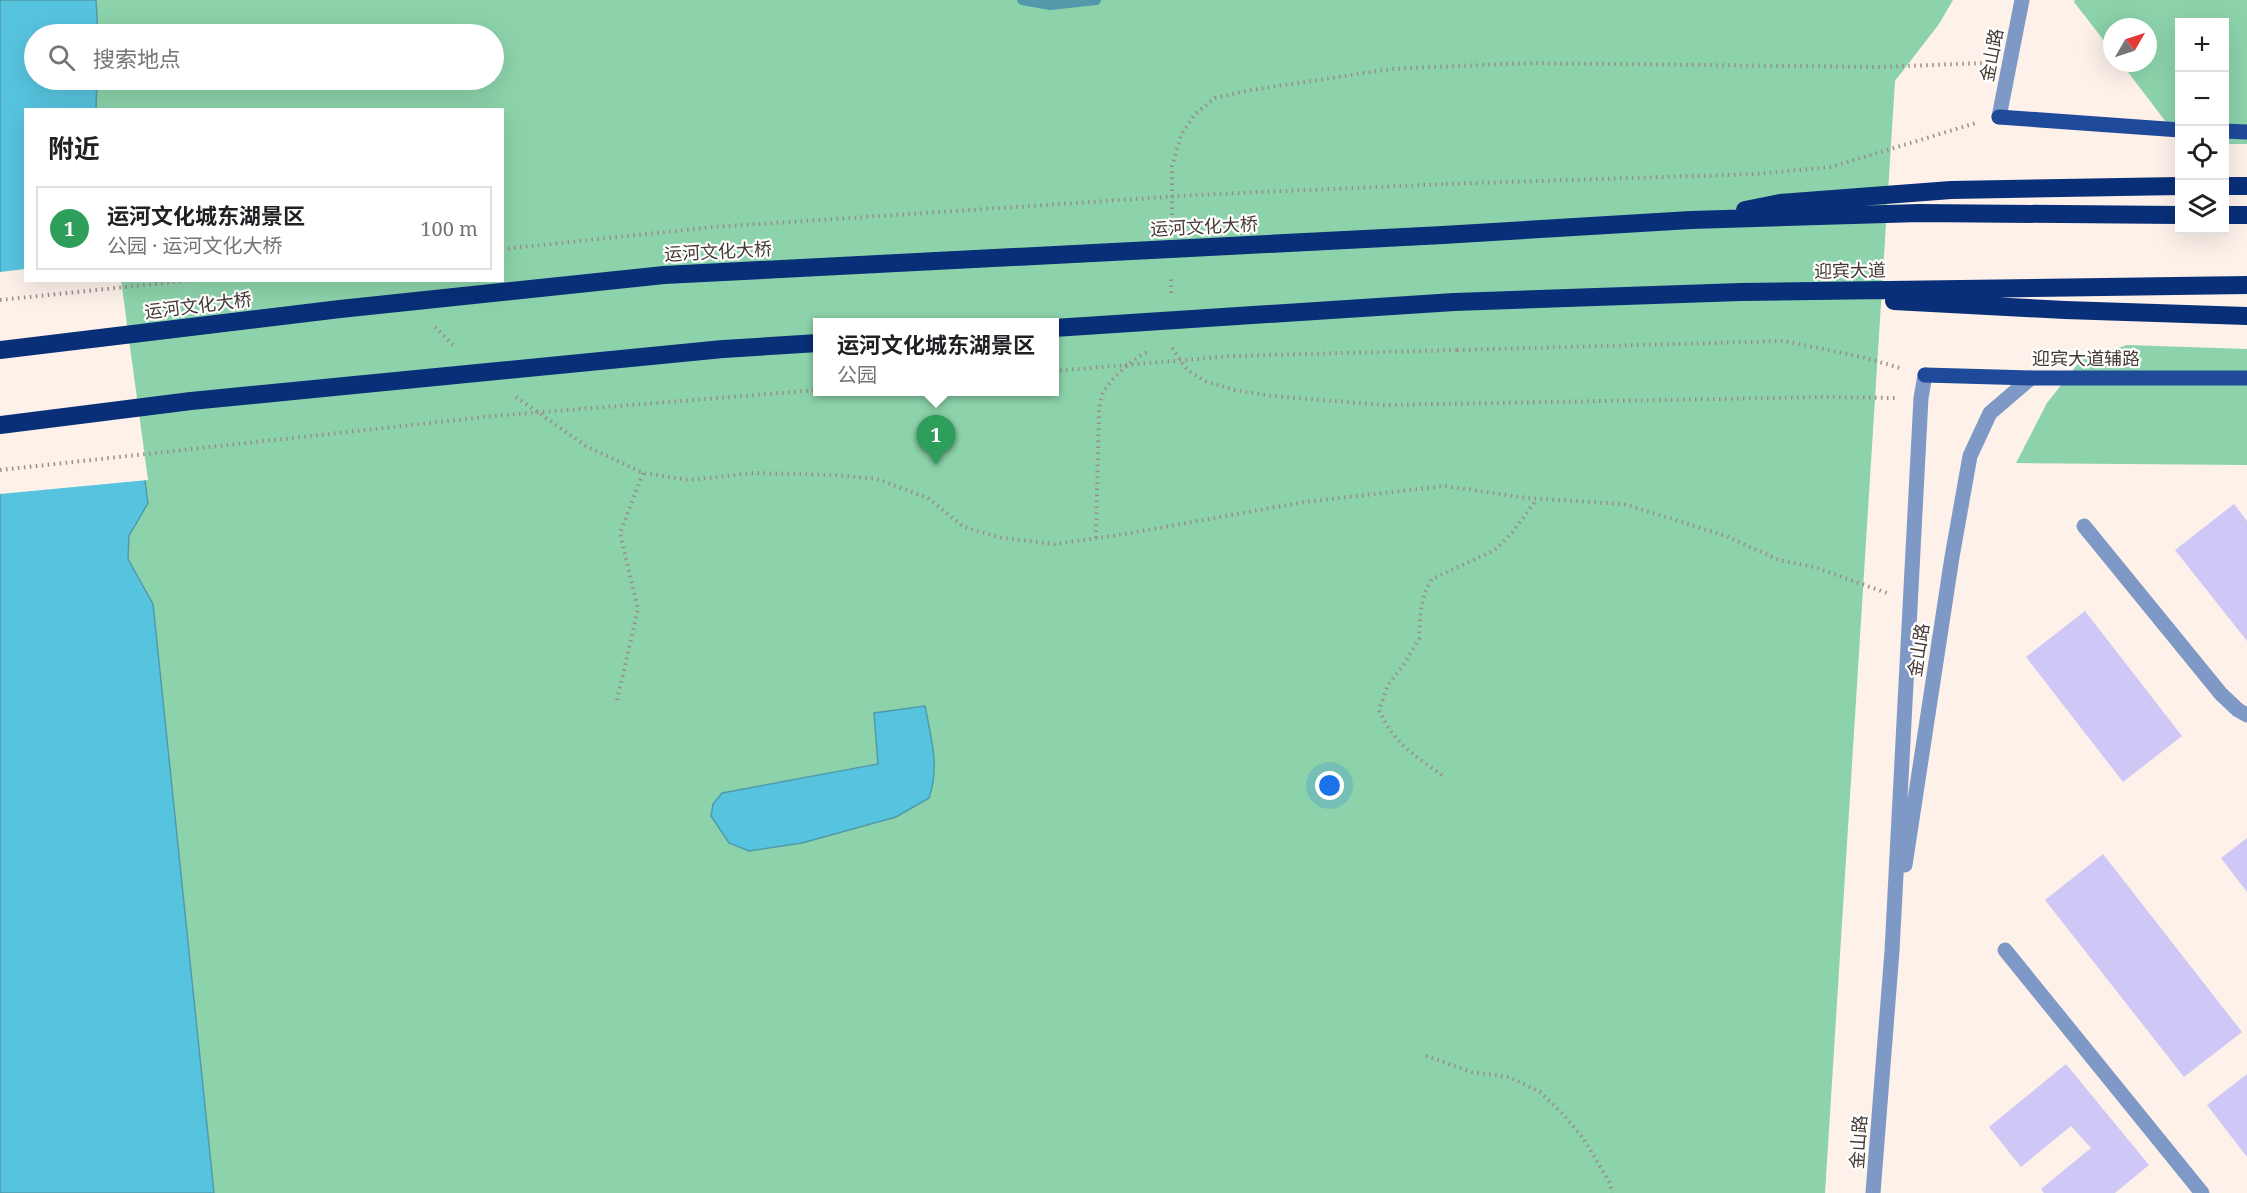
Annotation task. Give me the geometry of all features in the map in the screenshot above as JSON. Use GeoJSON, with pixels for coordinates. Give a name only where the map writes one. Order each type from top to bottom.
{"type":"FeatureCollection","features":[{"type":"Feature","properties":{"kind":"highway"},"geometry":{"type":"LineString","coordinates":[[1690,220],[1780,203],[1951,190],[2175,186]]}},
{"type":"Feature","properties":{"kind":"highway"},"geometry":{"type":"LineString","coordinates":[[2229,186],[2247,186]]}},
{"type":"Feature","properties":{"kind":"highway"},"geometry":{"type":"LineString","coordinates":[[1690,220],[1919,213],[2175,215]]}},
{"type":"Feature","properties":{"kind":"highway"},"geometry":{"type":"LineString","coordinates":[[2229,215],[2247,215]]}},
{"type":"Feature","properties":{"kind":"highway","name":"运河文化大桥"},"geometry":{"type":"LineString","coordinates":[[0,350],[340,309],[664,275],[1690,220]]}},
{"type":"Feature","properties":{"kind":"highway","name":"迎宾大道"},"geometry":{"type":"LineString","coordinates":[[1059,328],[1454,302],[1740,292],[2247,285]]}},
{"type":"Feature","properties":{"kind":"highway"},"geometry":{"type":"LineString","coordinates":[[1740,292],[2065,310],[2247,316]]}},
{"type":"Feature","properties":{"kind":"highway"},"geometry":{"type":"LineString","coordinates":[[0,425],[192,401],[723,349],[813,343]]}},
{"type":"Feature","properties":{"kind":"main road"},"geometry":{"type":"LineString","coordinates":[[1999,117],[2175,130]]}},
{"type":"Feature","properties":{"kind":"main road"},"geometry":{"type":"LineString","coordinates":[[2229,131],[2247,132]]}},
{"type":"Feature","properties":{"kind":"main road","name":"迎宾大道辅路"},"geometry":{"type":"LineString","coordinates":[[1925,375],[2031,378],[2247,378]]}},
{"type":"Feature","properties":{"kind":"street","name":"金山路"},"geometry":{"type":"LineString","coordinates":[[1999,117],[2022,0]]}},
{"type":"Feature","properties":{"kind":"street","name":"金山路"},"geometry":{"type":"LineString","coordinates":[[1873,1193],[1892,951],[1921,398],[1925,375]]}},
{"type":"Feature","properties":{"kind":"street","name":"金山路"},"geometry":{"type":"LineString","coordinates":[[1892,951],[1952,557],[1970,456],[1990,413],[2031,378]]}},
{"type":"Feature","properties":{"kind":"street"},"geometry":{"type":"LineString","coordinates":[[2084,525],[2221,694],[2247,715]]}},
{"type":"Feature","properties":{"kind":"street"},"geometry":{"type":"LineString","coordinates":[[2005,950],[2202,1193]]}},
{"type":"Feature","properties":{"kind":"path"},"geometry":{"type":"LineString","coordinates":[[504,249],[726,227],[1195,195],[1755,174],[1831,167],[1999,117]]}},
{"type":"Feature","properties":{"kind":"path"},"geometry":{"type":"LineString","coordinates":[[0,300],[174,282]]}},
{"type":"Feature","properties":{"kind":"path"},"geometry":{"type":"LineString","coordinates":[[432,323],[456,349]]}},
{"type":"Feature","properties":{"kind":"path"},"geometry":{"type":"LineString","coordinates":[[1059,371],[1233,356],[1784,341],[1862,357],[1925,375]]}},
{"type":"Feature","properties":{"kind":"path"},"geometry":{"type":"LineString","coordinates":[[1096,538],[1099,410],[1103,392],[1113,379],[1141,353],[1151,351]]}},
{"type":"Feature","properties":{"kind":"path"},"geometry":{"type":"LineString","coordinates":[[0,470],[493,416],[813,390]]}},
{"type":"Feature","properties":{"kind":"path"},"geometry":{"type":"LineString","coordinates":[[510,393],[586,446],[643,473],[688,480],[754,473],[835,475],[877,479],[928,498],[964,527],[1002,538],[1055,544],[1304,502],[1445,486],[1538,498],[1624,504],[1726,536],[1779,560],[1814,567],[1910,601]]}},
{"type":"Feature","properties":{"kind":"path"},"geometry":{"type":"LineString","coordinates":[[617,700],[638,609],[620,533],[643,473]]}},
{"type":"Feature","properties":{"kind":"path"},"geometry":{"type":"LineString","coordinates":[[1442,775],[1405,749],[1387,729],[1379,710],[1388,685],[1419,639],[1423,601],[1432,579],[1495,550],[1511,534],[1538,498]]}},
{"type":"Feature","properties":{"kind":"path"},"geometry":{"type":"LineString","coordinates":[[1426,1056],[1472,1072],[1509,1077],[1540,1092],[1583,1138],[1610,1183],[1612,1193]]}},
{"type":"Feature","properties":{"kind":"green space"},"geometry":{"type":"Polygon","coordinates":[[[0,0],[1953,0],[1939,24],[1895,81],[1825,1193],[0,1193],[0,0]]]}},
{"type":"Feature","properties":{"kind":"green space"},"geometry":{"type":"Polygon","coordinates":[[[2075,0],[2247,0],[2247,144],[2229,144],[2229,18],[2175,18],[2175,134],[2128,72],[2157,72],[2157,18],[2103,18],[2103,39],[2074,2],[2075,0]]]}},
{"type":"Feature","properties":{"kind":"green space"},"geometry":{"type":"Polygon","coordinates":[[[2127,345],[2247,349],[2247,465],[2016,463],[2047,403],[2081,360],[2127,345]]]}},
{"type":"Feature","properties":{"kind":"water"},"geometry":{"type":"Polygon","coordinates":[[[0,0],[96,0],[97,24],[24,24],[24,90],[97,90],[96,108],[24,108],[24,282],[118,282],[148,503],[129,536],[128,559],[153,604],[214,1193],[0,1193],[0,0]]]}},
{"type":"Feature","properties":{"kind":"water"},"geometry":{"type":"Polygon","coordinates":[[[925,706],[934,763],[929,798],[896,817],[802,843],[749,851],[729,843],[711,816],[713,804],[722,793],[878,764],[874,713],[925,706]]]}},
{"type":"Feature","properties":{"kind":"pier"},"geometry":{"type":"Polygon","coordinates":[[[24,269],[24,282],[121,282],[148,480],[0,494],[0,272],[24,269]]]}},
{"type":"Feature","properties":{"kind":"building"},"geometry":{"type":"Polygon","coordinates":[[[2234,504],[2247,521],[2247,641],[2175,550],[2234,504]]]}},
{"type":"Feature","properties":{"kind":"building"},"geometry":{"type":"Polygon","coordinates":[[[2085,611],[2182,736],[2123,782],[2026,657],[2085,611]]]}},
{"type":"Feature","properties":{"kind":"building"},"geometry":{"type":"Polygon","coordinates":[[[2247,838],[2247,892],[2221,858],[2247,838]]]}},
{"type":"Feature","properties":{"kind":"building"},"geometry":{"type":"Polygon","coordinates":[[[2103,854],[2242,1032],[2184,1077],[2045,900],[2103,854]]]}},
{"type":"Feature","properties":{"kind":"building"},"geometry":{"type":"Polygon","coordinates":[[[2066,1064],[2149,1165],[2115,1193],[2044,1193],[2041,1189],[2091,1148],[2071,1126],[2021,1167],[1989,1127],[2066,1064]]]}},
{"type":"Feature","properties":{"kind":"building"},"geometry":{"type":"Polygon","coordinates":[[[2247,1074],[2247,1157],[2207,1105],[2247,1074]]]}},
{"type":"Feature","properties":{"kind":"waterway"},"geometry":{"type":"LineString","coordinates":[[1022,0],[1050,5],[1096,0]]}},
{"type":"Feature","properties":{"kind":"place","name":"运河文化城东湖景区"},"geometry":{"type":"Point","coordinates":[936,465]}}]}
